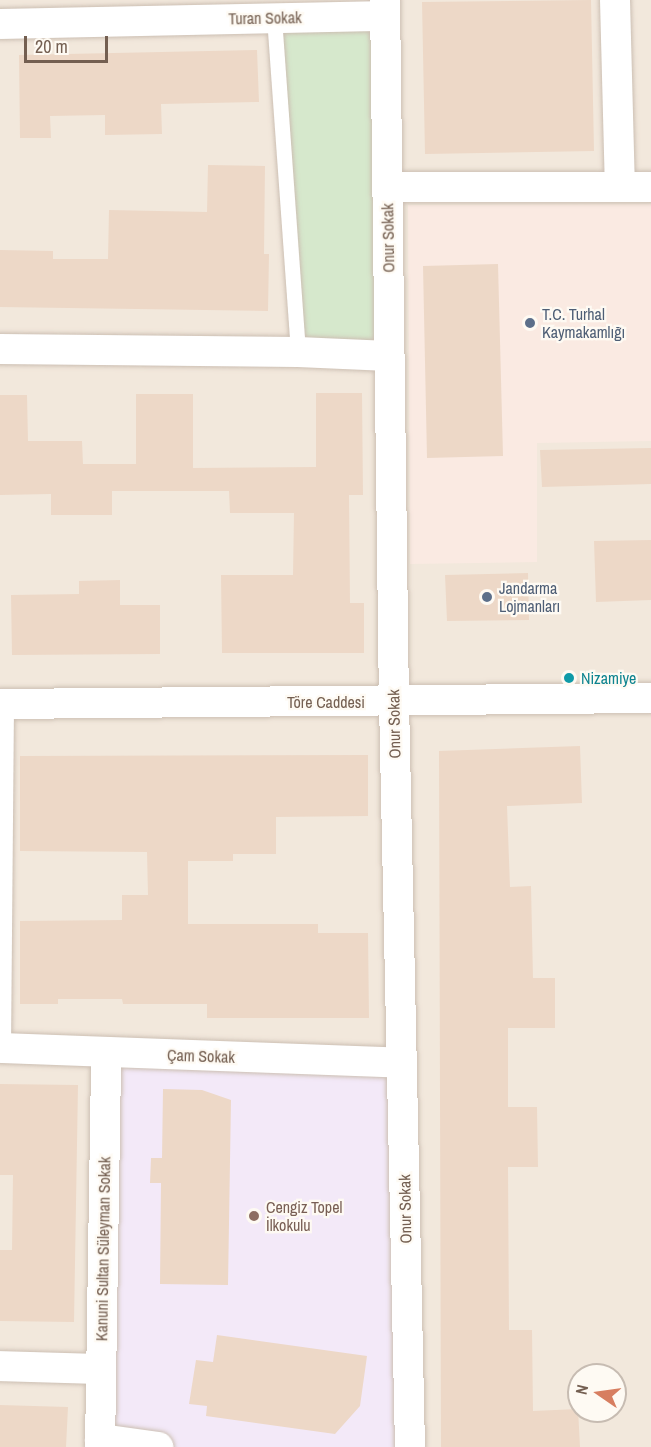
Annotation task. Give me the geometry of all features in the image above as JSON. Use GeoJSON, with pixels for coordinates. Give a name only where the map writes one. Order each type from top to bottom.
{"type":"FeatureCollection","features":[{"type":"Feature","properties":{"kind":"street"},"geometry":{"type":"LineString","coordinates":[[615,0],[620,187]]}},
{"type":"Feature","properties":{"kind":"street","name":"Turan Sokak"},"geometry":{"type":"LineString","coordinates":[[0,24],[274,17],[385,8]]}},
{"type":"Feature","properties":{"kind":"street","name":"Onur Sokak"},"geometry":{"type":"LineString","coordinates":[[385,8],[394,702],[410,1447]]}},
{"type":"Feature","properties":{"kind":"street"},"geometry":{"type":"LineString","coordinates":[[387,187],[651,187]]}},
{"type":"Feature","properties":{"kind":"street"},"geometry":{"type":"LineString","coordinates":[[0,349],[298,352],[389,356]]}},
{"type":"Feature","properties":{"kind":"street","name":"Töre Caddesi"},"geometry":{"type":"LineString","coordinates":[[3,704],[651,698]]}},
{"type":"Feature","properties":{"kind":"street","name":"Çam Sokak"},"geometry":{"type":"LineString","coordinates":[[2,1048],[402,1063]]}},
{"type":"Feature","properties":{"kind":"street","name":"Kanuni Sultan Süleyman Sokak"},"geometry":{"type":"LineString","coordinates":[[100,1443],[106,1052]]}},
{"type":"Feature","properties":{"kind":"street"},"geometry":{"type":"LineString","coordinates":[[0,1366],[101,1370]]}},
{"type":"Feature","properties":{"kind":"street"},"geometry":{"type":"LineString","coordinates":[[100,1443],[158,1447]]}},
{"type":"Feature","properties":{"kind":"lane"},"geometry":{"type":"LineString","coordinates":[[274,17],[298,352]]}},
{"type":"Feature","properties":{"kind":"lane"},"geometry":{"type":"LineString","coordinates":[[2,1048],[3,704]]}},
{"type":"Feature","properties":{"kind":"shaded area"},"geometry":{"type":"Polygon","coordinates":[[[0,0],[651,0],[651,1447],[0,1447],[0,0]]]}},
{"type":"Feature","properties":{"kind":"shaded area","name":"T.C. Turhal Kaymakamlığı"},"geometry":{"type":"Polygon","coordinates":[[[651,204],[651,441],[537,443],[537,562],[410,564],[408,205],[651,204]]]}},
{"type":"Feature","properties":{"kind":"shaded area","name":"Cengiz Topel İlkokulu"},"geometry":{"type":"Polygon","coordinates":[[[106,1052],[402,1063],[410,1447],[158,1447],[100,1439],[106,1052]]]}},
{"type":"Feature","properties":{"kind":"green space"},"geometry":{"type":"Polygon","coordinates":[[[385,16],[389,356],[298,352],[274,17],[385,16]]]}},
{"type":"Feature","properties":{"kind":"building"},"geometry":{"type":"Polygon","coordinates":[[[591,0],[594,151],[425,154],[422,2],[591,0]]]}},
{"type":"Feature","properties":{"kind":"building"},"geometry":{"type":"Polygon","coordinates":[[[257,50],[259,102],[161,104],[162,134],[105,135],[105,115],[50,116],[51,138],[20,138],[19,55],[257,50]]]}},
{"type":"Feature","properties":{"kind":"building"},"geometry":{"type":"Polygon","coordinates":[[[208,165],[265,166],[264,254],[269,254],[268,311],[0,307],[0,250],[53,251],[53,259],[108,259],[109,210],[207,212],[208,165]]]}},
{"type":"Feature","properties":{"kind":"building","name":"T.C. Turhal Kaymakamlığı"},"geometry":{"type":"Polygon","coordinates":[[[498,264],[503,456],[427,458],[423,266],[498,264]]]}},
{"type":"Feature","properties":{"kind":"building"},"geometry":{"type":"Polygon","coordinates":[[[316,393],[362,393],[363,495],[349,495],[350,603],[364,603],[364,653],[222,653],[221,575],[293,575],[294,513],[230,513],[229,491],[112,491],[112,515],[51,515],[51,494],[0,495],[0,395],[27,395],[28,441],[82,441],[83,464],[136,464],[136,394],[193,394],[193,468],[316,467],[316,393]]]}},
{"type":"Feature","properties":{"kind":"building"},"geometry":{"type":"Polygon","coordinates":[[[651,448],[651,484],[542,487],[540,450],[651,448]]]}},
{"type":"Feature","properties":{"kind":"building"},"geometry":{"type":"Polygon","coordinates":[[[651,540],[651,600],[596,602],[594,541],[651,540]]]}},
{"type":"Feature","properties":{"kind":"building","name":"Jandarma Lojmanları"},"geometry":{"type":"Polygon","coordinates":[[[528,573],[529,620],[447,621],[445,575],[528,573]]]}},
{"type":"Feature","properties":{"kind":"building"},"geometry":{"type":"Polygon","coordinates":[[[120,580],[120,605],[160,605],[160,654],[12,655],[11,595],[79,594],[79,581],[120,580]]]}},
{"type":"Feature","properties":{"kind":"building"},"geometry":{"type":"Polygon","coordinates":[[[580,746],[582,803],[507,806],[510,887],[531,886],[533,978],[555,978],[555,1028],[508,1028],[508,1107],[537,1107],[538,1167],[508,1167],[509,1330],[532,1330],[533,1411],[567,1409],[567,1423],[579,1423],[580,1447],[441,1447],[439,751],[580,746]]]}},
{"type":"Feature","properties":{"kind":"building"},"geometry":{"type":"Polygon","coordinates":[[[368,755],[368,816],[276,817],[276,854],[233,854],[233,861],[188,861],[188,924],[318,924],[318,933],[368,933],[369,1018],[207,1018],[207,1004],[123,1004],[122,999],[58,999],[58,1004],[20,1004],[20,921],[122,920],[122,895],[148,895],[147,852],[20,851],[20,756],[368,755]]]}},
{"type":"Feature","properties":{"kind":"building"},"geometry":{"type":"Polygon","coordinates":[[[0,1084],[78,1085],[74,1322],[0,1321],[0,1250],[12,1250],[13,1175],[0,1175],[0,1084]]]}},
{"type":"Feature","properties":{"kind":"building"},"geometry":{"type":"Polygon","coordinates":[[[163,1089],[202,1090],[231,1100],[228,1285],[160,1284],[161,1183],[150,1183],[151,1158],[162,1158],[163,1089]]]}},
{"type":"Feature","properties":{"kind":"building"},"geometry":{"type":"Polygon","coordinates":[[[217,1335],[367,1356],[360,1406],[335,1434],[206,1416],[207,1406],[189,1404],[196,1360],[213,1362],[217,1335]]]}},
{"type":"Feature","properties":{"kind":"building"},"geometry":{"type":"Polygon","coordinates":[[[0,1405],[68,1407],[66,1447],[0,1447],[0,1405]]]}},
{"type":"Feature","properties":{"kind":"place","name":"T.C. Turhal Kaymakamlığı"},"geometry":{"type":"Point","coordinates":[530,323]}},
{"type":"Feature","properties":{"kind":"place","name":"Jandarma Lojmanları"},"geometry":{"type":"Point","coordinates":[487,597]}},
{"type":"Feature","properties":{"kind":"place","name":"Nizamiye"},"geometry":{"type":"Point","coordinates":[569,678]}},
{"type":"Feature","properties":{"kind":"place","name":"Cengiz Topel İlkokulu"},"geometry":{"type":"Point","coordinates":[254,1216]}}]}
